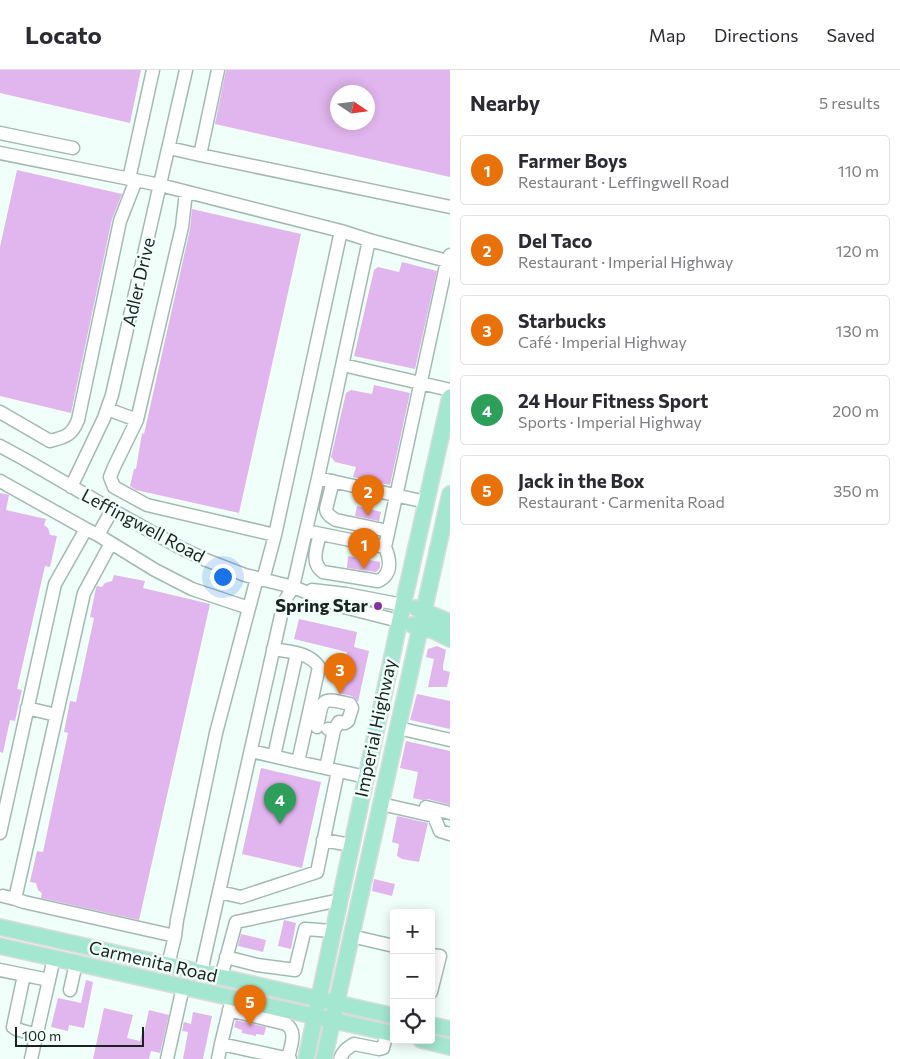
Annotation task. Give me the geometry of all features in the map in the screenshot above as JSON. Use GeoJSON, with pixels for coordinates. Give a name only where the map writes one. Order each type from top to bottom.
{"type":"FeatureCollection","features":[{"type":"Feature","properties":{"kind":"main road","name":"Imperial Highway"},"geometry":{"type":"LineString","coordinates":[[306,1059],[399,621],[449,404]]}},
{"type":"Feature","properties":{"kind":"main road","name":"Imperial Highway"},"geometry":{"type":"LineString","coordinates":[[324,1059],[420,627],[448,515],[450,494]]}},
{"type":"Feature","properties":{"kind":"main road","name":"Leffingwell Road"},"geometry":{"type":"LineString","coordinates":[[403,605],[424,611],[450,622]]}},
{"type":"Feature","properties":{"kind":"main road","name":"Leffingwell Road"},"geometry":{"type":"LineString","coordinates":[[399,621],[450,639]]}},
{"type":"Feature","properties":{"kind":"main road","name":"Carmenita Road"},"geometry":{"type":"LineString","coordinates":[[0,927],[390,1015]]}},
{"type":"Feature","properties":{"kind":"main road","name":"Carmenita Road"},"geometry":{"type":"LineString","coordinates":[[0,946],[183,987],[230,1004],[332,1020],[390,1033]]}},
{"type":"Feature","properties":{"kind":"main road"},"geometry":{"type":"LineString","coordinates":[[435,1026],[450,1029]]}},
{"type":"Feature","properties":{"kind":"main road"},"geometry":{"type":"LineString","coordinates":[[435,1043],[450,1046]]}},
{"type":"Feature","properties":{"kind":"street"},"geometry":{"type":"LineString","coordinates":[[0,412],[50,441],[62,438],[74,430],[78,420],[120,221],[132,180],[153,70]]}},
{"type":"Feature","properties":{"kind":"street","name":"Adler Drive"},"geometry":{"type":"LineString","coordinates":[[71,487],[107,409],[122,358],[186,70]]}},
{"type":"Feature","properties":{"kind":"street"},"geometry":{"type":"LineString","coordinates":[[200,155],[218,70]]}},
{"type":"Feature","properties":{"kind":"street"},"geometry":{"type":"LineString","coordinates":[[0,133],[74,148]]}},
{"type":"Feature","properties":{"kind":"street"},"geometry":{"type":"LineString","coordinates":[[168,148],[450,207]]}},
{"type":"Feature","properties":{"kind":"street"},"geometry":{"type":"LineString","coordinates":[[0,153],[160,185],[341,231],[369,240],[449,258],[384,547],[388,555],[389,570],[386,576],[378,581],[323,572],[315,563],[320,534]]}},
{"type":"Feature","properties":{"kind":"street"},"geometry":{"type":"LineString","coordinates":[[186,192],[182,227],[136,420],[110,477],[114,487],[147,505],[275,535]]}},
{"type":"Feature","properties":{"kind":"street"},"geometry":{"type":"LineString","coordinates":[[168,965],[216,733],[249,608],[275,535],[341,231]]}},
{"type":"Feature","properties":{"kind":"street"},"geometry":{"type":"LineString","coordinates":[[201,972],[284,602],[292,587],[306,531],[369,240]]}},
{"type":"Feature","properties":{"kind":"street"},"geometry":{"type":"LineString","coordinates":[[343,365],[450,390]]}},
{"type":"Feature","properties":{"kind":"street"},"geometry":{"type":"LineString","coordinates":[[107,409],[136,420]]}},
{"type":"Feature","properties":{"kind":"street","name":"Leffingwell Road"},"geometry":{"type":"LineString","coordinates":[[0,446],[197,556],[233,571],[292,587],[346,594],[403,605]]}},
{"type":"Feature","properties":{"kind":"street"},"geometry":{"type":"LineString","coordinates":[[318,478],[426,502]]}},
{"type":"Feature","properties":{"kind":"street"},"geometry":{"type":"LineString","coordinates":[[0,481],[98,535],[155,570],[192,589],[249,608]]}},
{"type":"Feature","properties":{"kind":"street"},"geometry":{"type":"LineString","coordinates":[[333,481],[326,509],[330,516],[336,520],[388,531]]}},
{"type":"Feature","properties":{"kind":"street"},"geometry":{"type":"LineString","coordinates":[[98,535],[112,510]]}},
{"type":"Feature","properties":{"kind":"street"},"geometry":{"type":"LineString","coordinates":[[0,833],[55,584],[86,529]]}},
{"type":"Feature","properties":{"kind":"street"},"geometry":{"type":"LineString","coordinates":[[306,531],[384,547]]}},
{"type":"Feature","properties":{"kind":"street"},"geometry":{"type":"LineString","coordinates":[[0,909],[6,897],[56,715],[84,594],[110,543]]}},
{"type":"Feature","properties":{"kind":"street","name":"Leffingwell Road"},"geometry":{"type":"LineString","coordinates":[[292,587],[344,607],[399,621]]}},
{"type":"Feature","properties":{"kind":"street"},"geometry":{"type":"LineString","coordinates":[[273,649],[304,655],[316,661],[320,667],[312,725]]}},
{"type":"Feature","properties":{"kind":"street"},"geometry":{"type":"LineString","coordinates":[[274,756],[296,653]]}},
{"type":"Feature","properties":{"kind":"street"},"geometry":{"type":"LineString","coordinates":[[219,892],[241,897],[317,872],[332,769],[334,730],[339,722],[345,723],[348,721],[352,708],[350,704],[329,699],[325,700],[312,725],[298,762]]}},
{"type":"Feature","properties":{"kind":"street"},"geometry":{"type":"LineString","coordinates":[[28,708],[56,715]]}},
{"type":"Feature","properties":{"kind":"street"},"geometry":{"type":"LineString","coordinates":[[312,725],[334,730]]}},
{"type":"Feature","properties":{"kind":"street"},"geometry":{"type":"LineString","coordinates":[[398,728],[450,740]]}},
{"type":"Feature","properties":{"kind":"street"},"geometry":{"type":"LineString","coordinates":[[251,751],[366,777]]}},
{"type":"Feature","properties":{"kind":"street"},"geometry":{"type":"LineString","coordinates":[[381,800],[450,813]]}},
{"type":"Feature","properties":{"kind":"street"},"geometry":{"type":"LineString","coordinates":[[381,800],[434,816],[440,831],[450,834]]}},
{"type":"Feature","properties":{"kind":"street"},"geometry":{"type":"LineString","coordinates":[[323,840],[352,845]]}},
{"type":"Feature","properties":{"kind":"street"},"geometry":{"type":"LineString","coordinates":[[6,897],[175,936]]}},
{"type":"Feature","properties":{"kind":"street"},"geometry":{"type":"LineString","coordinates":[[221,977],[236,922],[340,900]]}},
{"type":"Feature","properties":{"kind":"street"},"geometry":{"type":"LineString","coordinates":[[226,957],[257,965],[295,970],[305,929],[308,907]]}},
{"type":"Feature","properties":{"kind":"street"},"geometry":{"type":"LineString","coordinates":[[305,929],[333,931]]}},
{"type":"Feature","properties":{"kind":"street"},"geometry":{"type":"LineString","coordinates":[[351,936],[390,945]]}},
{"type":"Feature","properties":{"kind":"street"},"geometry":{"type":"LineString","coordinates":[[435,955],[440,956],[435,976]]}},
{"type":"Feature","properties":{"kind":"street"},"geometry":{"type":"LineString","coordinates":[[32,1059],[54,958]]}},
{"type":"Feature","properties":{"kind":"street"},"geometry":{"type":"LineString","coordinates":[[70,990],[76,963]]}},
{"type":"Feature","properties":{"kind":"street"},"geometry":{"type":"LineString","coordinates":[[252,984],[257,965]]}},
{"type":"Feature","properties":{"kind":"street"},"geometry":{"type":"LineString","coordinates":[[0,970],[49,980]]}},
{"type":"Feature","properties":{"kind":"street"},"geometry":{"type":"LineString","coordinates":[[24,975],[13,1027],[16,1030],[37,1034]]}},
{"type":"Feature","properties":{"kind":"street"},"geometry":{"type":"LineString","coordinates":[[166,1059],[183,987]]}},
{"type":"Feature","properties":{"kind":"street"},"geometry":{"type":"LineString","coordinates":[[218,1059],[221,1044],[230,1004],[286,1024],[291,1027],[293,1033],[285,1058],[221,1044]]}},
{"type":"Feature","properties":{"kind":"street"},"geometry":{"type":"LineString","coordinates":[[340,1059],[342,1053],[354,1044],[379,1049],[383,1048],[390,1033]]}},
{"type":"Feature","properties":{"kind":"building"},"geometry":{"type":"Polygon","coordinates":[[[0,70],[141,70],[130,123],[0,93],[0,70]]]}},
{"type":"Feature","properties":{"kind":"building"},"geometry":{"type":"Polygon","coordinates":[[[226,70],[450,70],[450,177],[215,124],[226,70]]]}},
{"type":"Feature","properties":{"kind":"building"},"geometry":{"type":"Polygon","coordinates":[[[17,170],[122,194],[112,219],[71,413],[0,396],[0,247],[17,170]]]}},
{"type":"Feature","properties":{"kind":"building"},"geometry":{"type":"Polygon","coordinates":[[[192,209],[301,234],[239,513],[136,490],[130,486],[134,469],[136,469],[142,433],[144,434],[190,229],[192,209]]]}},
{"type":"Feature","properties":{"kind":"building"},"geometry":{"type":"Polygon","coordinates":[[[402,262],[437,271],[415,369],[354,356],[374,270],[378,267],[399,272],[402,262]]]}},
{"type":"Feature","properties":{"kind":"building"},"geometry":{"type":"Polygon","coordinates":[[[374,385],[410,393],[390,485],[353,477],[356,467],[335,462],[331,457],[346,393],[351,390],[372,394],[374,385]]]}},
{"type":"Feature","properties":{"kind":"building"},"geometry":{"type":"Polygon","coordinates":[[[0,493],[9,495],[6,510],[46,519],[44,525],[48,528],[50,535],[57,536],[50,567],[45,566],[17,689],[22,690],[15,721],[10,720],[3,753],[0,752],[0,493]]]}},
{"type":"Feature","properties":{"kind":"building"},"geometry":{"type":"Polygon","coordinates":[[[357,506],[381,512],[379,521],[355,516],[357,506]]]}},
{"type":"Feature","properties":{"kind":"building"},"geometry":{"type":"Polygon","coordinates":[[[348,556],[380,562],[380,568],[376,572],[347,568],[348,556]]]}},
{"type":"Feature","properties":{"kind":"building"},"geometry":{"type":"Polygon","coordinates":[[[114,575],[145,581],[143,588],[210,604],[139,920],[41,898],[42,893],[38,890],[36,883],[30,882],[37,851],[43,852],[68,733],[64,732],[70,701],[76,702],[94,618],[90,617],[96,588],[112,581],[114,575]]]}},
{"type":"Feature","properties":{"kind":"building"},"geometry":{"type":"Polygon","coordinates":[[[299,619],[357,632],[354,647],[369,651],[358,702],[352,696],[338,693],[347,652],[294,639],[299,619]]]}},
{"type":"Feature","properties":{"kind":"building"},"geometry":{"type":"Polygon","coordinates":[[[437,646],[446,650],[443,670],[450,672],[447,687],[428,687],[434,659],[426,657],[428,649],[437,646]]]}},
{"type":"Feature","properties":{"kind":"building"},"geometry":{"type":"Polygon","coordinates":[[[417,694],[450,701],[450,729],[410,720],[417,694]]]}},
{"type":"Feature","properties":{"kind":"building"},"geometry":{"type":"Polygon","coordinates":[[[406,741],[450,751],[450,805],[428,799],[413,798],[418,772],[400,768],[406,741]]]}},
{"type":"Feature","properties":{"kind":"building"},"geometry":{"type":"Polygon","coordinates":[[[261,768],[321,782],[302,868],[242,854],[261,768]]]}},
{"type":"Feature","properties":{"kind":"building"},"geometry":{"type":"Polygon","coordinates":[[[397,816],[428,823],[419,862],[402,859],[397,856],[399,844],[392,842],[397,816]]]}},
{"type":"Feature","properties":{"kind":"building"},"geometry":{"type":"Polygon","coordinates":[[[374,879],[395,884],[392,896],[372,891],[374,879]]]}},
{"type":"Feature","properties":{"kind":"building"},"geometry":{"type":"Polygon","coordinates":[[[284,920],[296,923],[291,949],[278,946],[284,920]]]}},
{"type":"Feature","properties":{"kind":"building"},"geometry":{"type":"Polygon","coordinates":[[[241,934],[266,940],[263,952],[238,946],[241,934]]]}},
{"type":"Feature","properties":{"kind":"building"},"geometry":{"type":"Polygon","coordinates":[[[86,980],[93,982],[84,1028],[69,1025],[68,1031],[51,1027],[58,998],[81,1003],[86,980]]]}},
{"type":"Feature","properties":{"kind":"building"},"geometry":{"type":"Polygon","coordinates":[[[104,1008],[133,1015],[127,1038],[140,1041],[142,1033],[144,1033],[149,1010],[169,1015],[160,1053],[151,1051],[149,1059],[93,1059],[104,1008]]]}},
{"type":"Feature","properties":{"kind":"building"},"geometry":{"type":"Polygon","coordinates":[[[193,1012],[212,1016],[203,1059],[183,1059],[188,1032],[182,1031],[184,1022],[191,1024],[193,1012]]]}},
{"type":"Feature","properties":{"kind":"building"},"geometry":{"type":"Polygon","coordinates":[[[236,1020],[266,1027],[264,1035],[256,1034],[256,1036],[242,1033],[242,1030],[234,1027],[236,1020]]]}},
{"type":"Feature","properties":{"kind":"place","name":"Del Taco"},"geometry":{"type":"Point","coordinates":[368,516]}},
{"type":"Feature","properties":{"kind":"place","name":"Farmer Boys"},"geometry":{"type":"Point","coordinates":[364,569]}},
{"type":"Feature","properties":{"kind":"place","name":"Spring Star"},"geometry":{"type":"Point","coordinates":[378,606]}},
{"type":"Feature","properties":{"kind":"place","name":"Starbucks"},"geometry":{"type":"Point","coordinates":[340,694]}},
{"type":"Feature","properties":{"kind":"place","name":"24 Hour Fitness Sport"},"geometry":{"type":"Point","coordinates":[280,824]}},
{"type":"Feature","properties":{"kind":"place","name":"Jack in the Box"},"geometry":{"type":"Point","coordinates":[250,1026]}}]}
